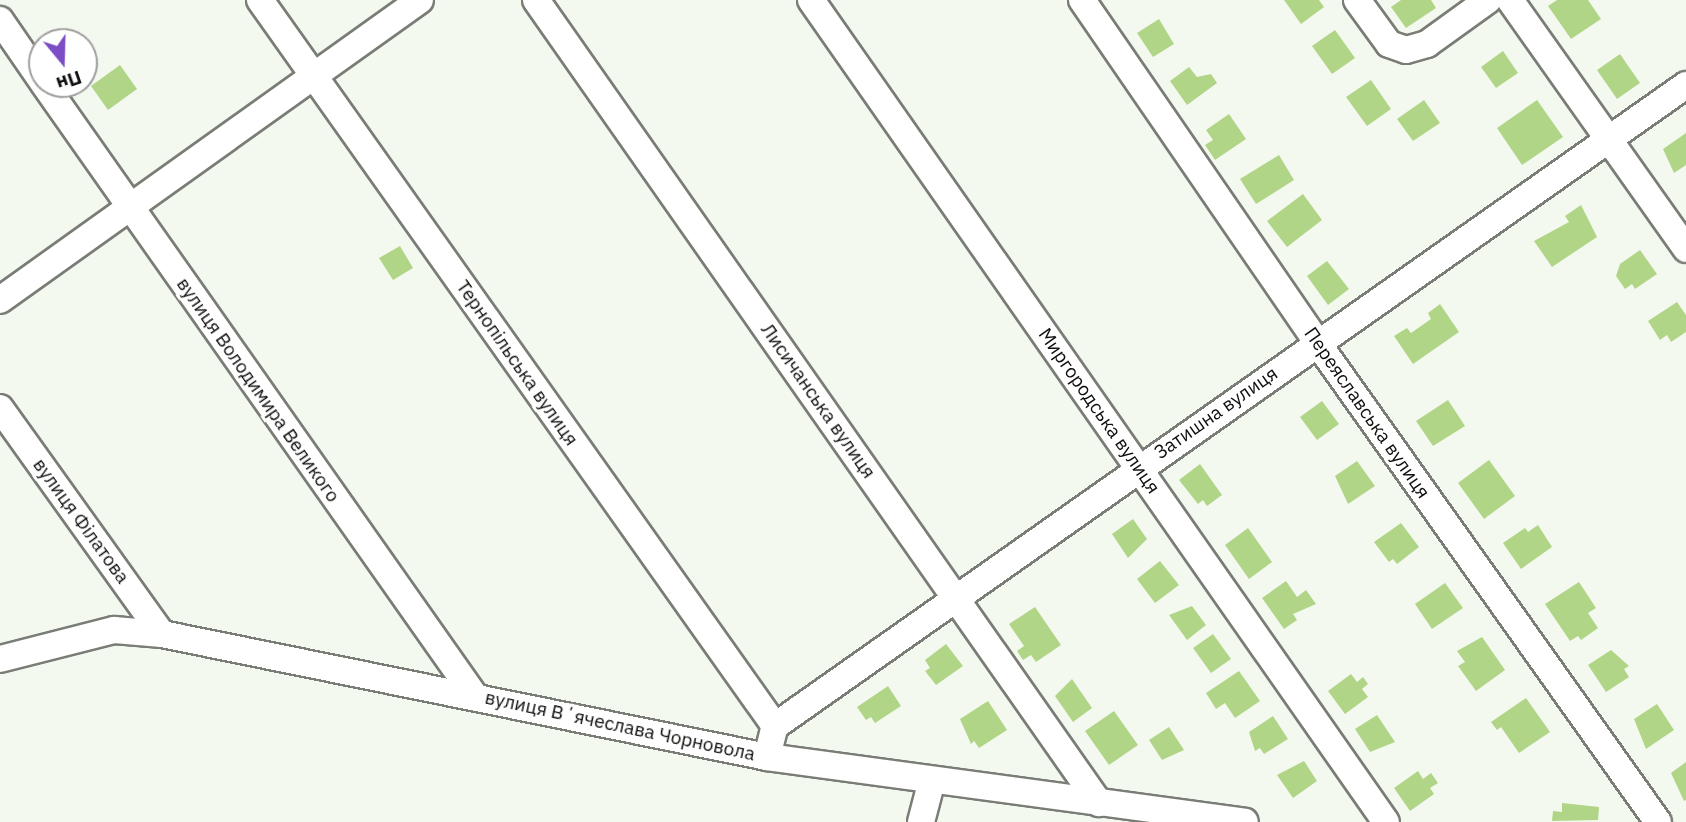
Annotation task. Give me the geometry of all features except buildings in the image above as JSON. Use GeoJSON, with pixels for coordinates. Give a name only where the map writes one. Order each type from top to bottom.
{"type":"FeatureCollection","features":[{"type":"Feature","properties":{"kind":"street","name":"Тернопільська вулиця"},"geometry":{"type":"LineString","coordinates":[[260,0],[775,726]]}},
{"type":"Feature","properties":{"kind":"street"},"geometry":{"type":"LineString","coordinates":[[0,300],[420,0]]}},
{"type":"Feature","properties":{"kind":"street","name":"Лисичанська вулиця"},"geometry":{"type":"LineString","coordinates":[[536,0],[1099,803]]}},
{"type":"Feature","properties":{"kind":"street","name":"Миргородська вулиця"},"geometry":{"type":"LineString","coordinates":[[811,0],[1386,822]]}},
{"type":"Feature","properties":{"kind":"street","name":"Переяславська вулиця"},"geometry":{"type":"LineString","coordinates":[[1082,0],[1316,341],[1658,822]]}},
{"type":"Feature","properties":{"kind":"street"},"geometry":{"type":"LineString","coordinates":[[1357,0],[1389,44],[1406,50],[1427,44],[1488,0]]}},
{"type":"Feature","properties":{"kind":"street"},"geometry":{"type":"LineString","coordinates":[[1510,0],[1686,249]]}},
{"type":"Feature","properties":{"kind":"street","name":"вулиця Володимира Великого"},"geometry":{"type":"LineString","coordinates":[[0,20],[28,61]]}},
{"type":"Feature","properties":{"kind":"street","name":"Затишна вулиця"},"geometry":{"type":"LineString","coordinates":[[775,726],[1316,341],[1686,85]]}},
{"type":"Feature","properties":{"kind":"street","name":"вулиця Володимира Великого"},"geometry":{"type":"LineString","coordinates":[[53,98],[474,695]]}},
{"type":"Feature","properties":{"kind":"street","name":"вулиця Філатова"},"geometry":{"type":"LineString","coordinates":[[0,408],[162,634]]}},
{"type":"Feature","properties":{"kind":"street","name":"вулиця Вʼячеслава Чорновола"},"geometry":{"type":"LineString","coordinates":[[0,659],[114,630],[162,634],[474,695],[767,757],[932,780],[1069,811],[1099,803],[1153,816],[1245,822]]}},
{"type":"Feature","properties":{"kind":"street"},"geometry":{"type":"LineString","coordinates":[[767,757],[775,726]]}},
{"type":"Feature","properties":{"kind":"street"},"geometry":{"type":"LineString","coordinates":[[921,822],[932,780]]}}]}
